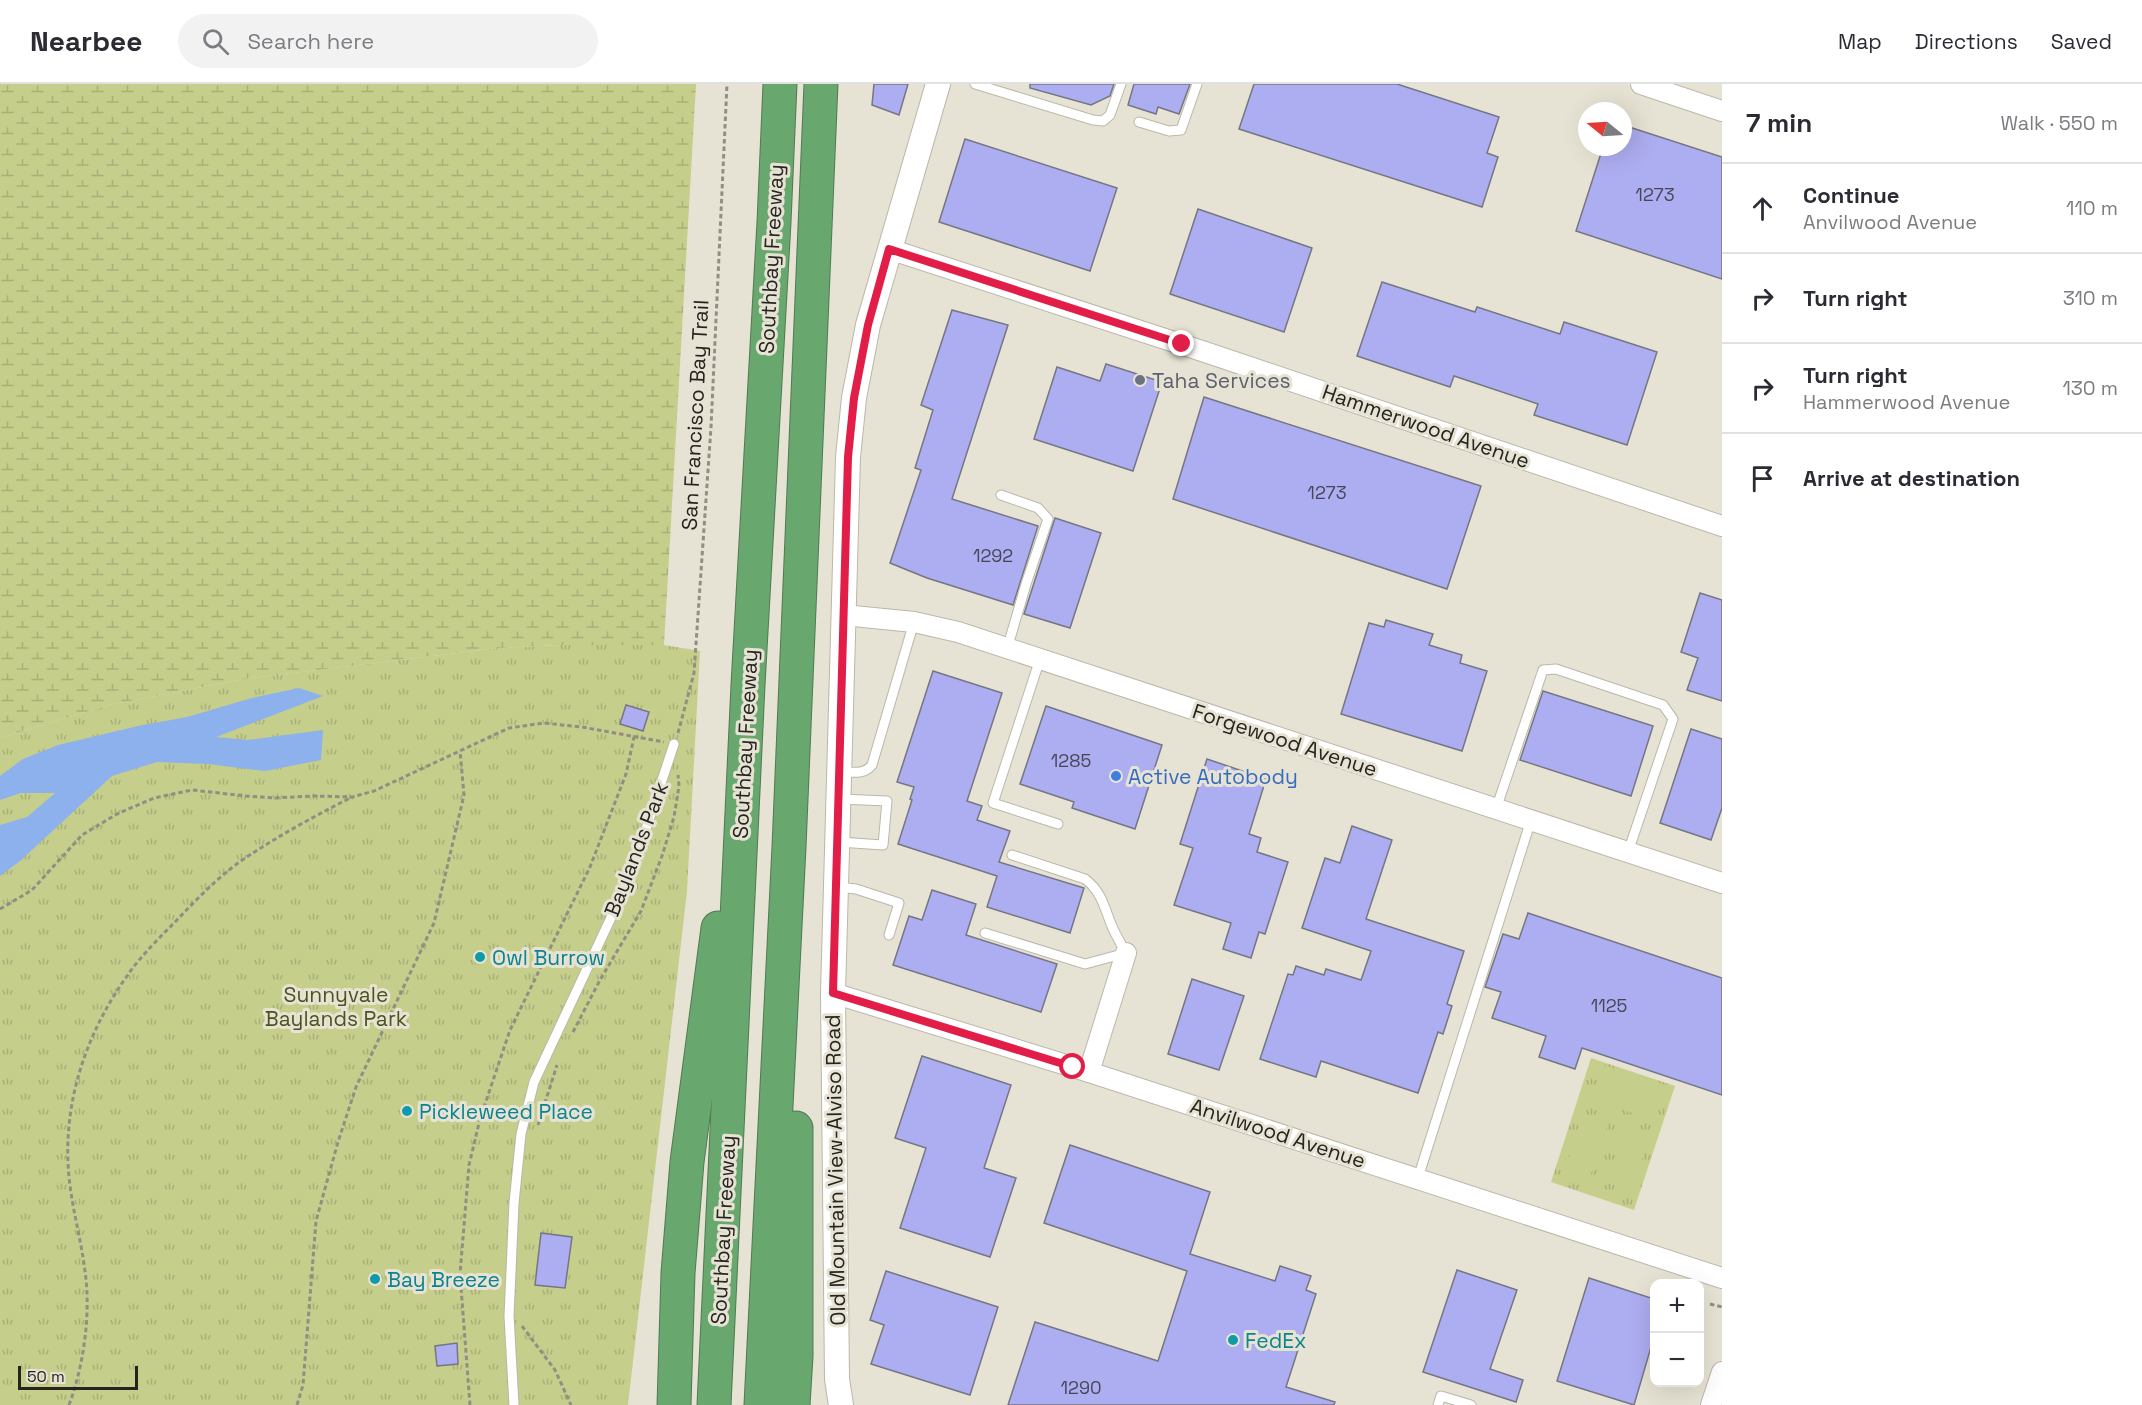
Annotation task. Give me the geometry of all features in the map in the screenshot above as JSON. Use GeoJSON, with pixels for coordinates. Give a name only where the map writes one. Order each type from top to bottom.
{"type":"FeatureCollection","features":[{"type":"Feature","properties":{"kind":"highway","name":"Southbay Freeway"},"geometry":{"type":"LineString","coordinates":[[714,1405],[748,685],[780,84]]}},
{"type":"Feature","properties":{"kind":"highway","name":"Southbay Freeway"},"geometry":{"type":"LineString","coordinates":[[761,1405],[789,847],[821,84]]}},
{"type":"Feature","properties":{"kind":"highway"},"geometry":{"type":"LineString","coordinates":[[662,1405],[678,1273],[694,1100],[748,685]]}},
{"type":"Feature","properties":{"kind":"highway"},"geometry":{"type":"LineString","coordinates":[[789,847],[796,1047],[796,1356],[793,1405]]}},
{"type":"Feature","properties":{"kind":"highway"},"geometry":{"type":"LineString","coordinates":[[674,1405],[678,1273]]}},
{"type":"Feature","properties":{"kind":"highway"},"geometry":{"type":"LineString","coordinates":[[796,1356],[803,1405]]}},
{"type":"Feature","properties":{"kind":"street","name":"Old Mountain View-Alviso Road"},"geometry":{"type":"LineString","coordinates":[[841,1404],[837,1378],[833,993],[848,457],[854,398],[868,325],[938,84]]}},
{"type":"Feature","properties":{"kind":"street"},"geometry":{"type":"LineString","coordinates":[[1641,84],[1722,111]]}},
{"type":"Feature","properties":{"kind":"street","name":"Hammerwood Avenue"},"geometry":{"type":"LineString","coordinates":[[889,249],[1215,355],[1722,526]]}},
{"type":"Feature","properties":{"kind":"street","name":"Forgewood Avenue"},"geometry":{"type":"LineString","coordinates":[[843,615],[914,622],[958,632],[1722,883]]}},
{"type":"Feature","properties":{"kind":"street"},"geometry":{"type":"LineString","coordinates":[[1089,1072],[1126,953]]}},
{"type":"Feature","properties":{"kind":"street","name":"Anvilwood Avenue"},"geometry":{"type":"LineString","coordinates":[[833,993],[1089,1072],[1722,1278]]}},
{"type":"Feature","properties":{"kind":"street"},"geometry":{"type":"LineString","coordinates":[[1711,1405],[1722,1372]]}},
{"type":"Feature","properties":{"kind":"lane"},"geometry":{"type":"LineString","coordinates":[[975,84],[1093,120],[1103,121],[1110,115],[1121,84]]}},
{"type":"Feature","properties":{"kind":"lane"},"geometry":{"type":"LineString","coordinates":[[1139,122],[1169,131],[1181,130],[1197,84]]}},
{"type":"Feature","properties":{"kind":"lane"},"geometry":{"type":"LineString","coordinates":[[1001,495],[1038,508],[1048,519],[1007,649]]}},
{"type":"Feature","properties":{"kind":"lane"},"geometry":{"type":"LineString","coordinates":[[839,772],[860,773],[872,765],[914,622]]}},
{"type":"Feature","properties":{"kind":"lane"},"geometry":{"type":"LineString","coordinates":[[1040,659],[993,803],[1058,824]]}},
{"type":"Feature","properties":{"kind":"lane"},"geometry":{"type":"LineString","coordinates":[[1496,809],[1543,670],[1556,669],[1663,705],[1673,719],[1628,852]]}},
{"type":"Feature","properties":{"kind":"lane","name":"Baylands Park"},"geometry":{"type":"LineString","coordinates":[[514,1405],[515,1387],[509,1316],[514,1203],[521,1134],[534,1082],[630,877],[675,744]]}},
{"type":"Feature","properties":{"kind":"lane"},"geometry":{"type":"LineString","coordinates":[[837,841],[883,845],[887,801],[838,799]]}},
{"type":"Feature","properties":{"kind":"lane"},"geometry":{"type":"LineString","coordinates":[[1418,1178],[1531,820]]}},
{"type":"Feature","properties":{"kind":"lane"},"geometry":{"type":"LineString","coordinates":[[985,933],[1085,964],[1126,953],[1101,896],[1091,884],[1085,879],[1012,855]]}},
{"type":"Feature","properties":{"kind":"lane"},"geometry":{"type":"LineString","coordinates":[[836,887],[856,889],[898,903],[889,935]]}},
{"type":"Feature","properties":{"kind":"lane"},"geometry":{"type":"LineString","coordinates":[[1438,1405],[1441,1396],[1470,1405]]}},
{"type":"Feature","properties":{"kind":"path","name":"San Francisco Bay Trail"},"geometry":{"type":"LineString","coordinates":[[675,744],[694,673],[711,427],[727,84]]}},
{"type":"Feature","properties":{"kind":"path"},"geometry":{"type":"LineString","coordinates":[[69,1405],[82,1362],[86,1301],[85,1272],[69,1178],[68,1129],[83,1057],[110,1002],[128,975],[203,892],[237,864],[298,825],[352,797],[374,791],[509,728],[544,723],[582,727],[675,744],[679,786],[674,818],[662,856],[640,910],[570,1038]]}},
{"type":"Feature","properties":{"kind":"path"},"geometry":{"type":"LineString","coordinates":[[470,1405],[459,1274],[469,1165],[480,1119],[510,1030],[590,867],[626,774],[634,737]]}},
{"type":"Feature","properties":{"kind":"path"},"geometry":{"type":"LineString","coordinates":[[297,1405],[303,1385],[316,1221],[356,1087],[434,923],[464,795],[460,751]]}},
{"type":"Feature","properties":{"kind":"path"},"geometry":{"type":"LineString","coordinates":[[0,909],[32,890],[82,835],[117,814],[154,798],[192,790],[255,797],[352,797]]}},
{"type":"Feature","properties":{"kind":"path"},"geometry":{"type":"LineString","coordinates":[[535,1134],[560,1057]]}},
{"type":"Feature","properties":{"kind":"path"},"geometry":{"type":"LineString","coordinates":[[1710,1304],[1722,1307]]}},
{"type":"Feature","properties":{"kind":"path"},"geometry":{"type":"LineString","coordinates":[[521,1324],[555,1370],[571,1405]]}},
{"type":"Feature","properties":{"kind":"green space"},"geometry":{"type":"Polygon","coordinates":[[[0,84],[696,84],[664,645],[561,645],[498,648],[244,679],[109,705],[0,738],[0,84]]]}},
{"type":"Feature","properties":{"kind":"green space","name":"Sunnyvale Baylands Park"},"geometry":{"type":"Polygon","coordinates":[[[561,645],[664,645],[700,651],[687,891],[628,1405],[0,1405],[0,738],[109,705],[244,679],[498,648],[561,645]]]}},
{"type":"Feature","properties":{"kind":"green space"},"geometry":{"type":"Polygon","coordinates":[[[1591,1058],[1675,1086],[1634,1210],[1551,1182],[1591,1058]]]}},
{"type":"Feature","properties":{"kind":"green space"},"geometry":{"type":"Polygon","coordinates":[[[1603,1065],[1662,1084],[1651,1119],[1592,1100],[1603,1065]]]}},
{"type":"Feature","properties":{"kind":"green space"},"geometry":{"type":"Polygon","coordinates":[[[1582,1115],[1608,1123],[1590,1177],[1565,1170],[1582,1115]]]}},
{"type":"Feature","properties":{"kind":"green space"},"geometry":{"type":"Polygon","coordinates":[[[1624,1129],[1649,1137],[1632,1191],[1607,1183],[1624,1129]]]}},
{"type":"Feature","properties":{"kind":"water"},"geometry":{"type":"Polygon","coordinates":[[[299,688],[323,696],[216,737],[248,740],[323,730],[321,760],[265,771],[208,764],[157,762],[112,776],[20,861],[0,876],[0,825],[27,817],[55,793],[21,793],[0,800],[0,776],[23,759],[58,745],[187,717],[252,698],[299,688]]]}},
{"type":"Feature","properties":{"kind":"building"},"geometry":{"type":"Polygon","coordinates":[[[874,84],[908,84],[899,115],[872,105],[874,84]]]}},
{"type":"Feature","properties":{"kind":"building"},"geometry":{"type":"Polygon","coordinates":[[[1030,84],[1114,84],[1110,96],[1091,105],[1030,88],[1030,84]]]}},
{"type":"Feature","properties":{"kind":"building"},"geometry":{"type":"Polygon","coordinates":[[[1134,84],[1190,84],[1179,114],[1158,107],[1156,114],[1128,105],[1134,84]]]}},
{"type":"Feature","properties":{"kind":"building"},"geometry":{"type":"Polygon","coordinates":[[[1254,84],[1397,84],[1499,117],[1487,153],[1498,157],[1482,207],[1239,129],[1254,84]]]}},
{"type":"Feature","properties":{"kind":"building"},"geometry":{"type":"Polygon","coordinates":[[[1632,128],[1722,157],[1722,279],[1576,231],[1600,156],[1632,156],[1632,128]]]}},
{"type":"Feature","properties":{"kind":"building"},"geometry":{"type":"Polygon","coordinates":[[[965,139],[1117,188],[1090,271],[939,222],[965,139]]]}},
{"type":"Feature","properties":{"kind":"building"},"geometry":{"type":"Polygon","coordinates":[[[1198,209],[1312,248],[1284,332],[1170,294],[1198,209]]]}},
{"type":"Feature","properties":{"kind":"building"},"geometry":{"type":"Polygon","coordinates":[[[1382,282],[1475,312],[1477,307],[1560,334],[1564,322],[1657,352],[1627,445],[1534,415],[1538,404],[1454,376],[1450,387],[1357,356],[1382,282]]]}},
{"type":"Feature","properties":{"kind":"building"},"geometry":{"type":"Polygon","coordinates":[[[952,310],[1008,325],[952,499],[1038,526],[1013,605],[927,578],[890,563],[921,470],[915,468],[933,410],[921,405],[952,310]]]}},
{"type":"Feature","properties":{"kind":"building"},"geometry":{"type":"Polygon","coordinates":[[[1106,364],[1162,382],[1133,471],[1034,439],[1057,367],[1100,381],[1106,364]]]}},
{"type":"Feature","properties":{"kind":"building"},"geometry":{"type":"Polygon","coordinates":[[[1204,397],[1481,486],[1447,589],[1173,499],[1204,397]]]}},
{"type":"Feature","properties":{"kind":"building"},"geometry":{"type":"Polygon","coordinates":[[[1055,518],[1101,533],[1070,628],[1024,614],[1055,518]]]}},
{"type":"Feature","properties":{"kind":"building"},"geometry":{"type":"Polygon","coordinates":[[[1700,593],[1722,600],[1722,701],[1687,690],[1698,658],[1681,652],[1700,593]]]}},
{"type":"Feature","properties":{"kind":"building"},"geometry":{"type":"Polygon","coordinates":[[[1386,620],[1433,634],[1429,645],[1462,655],[1460,663],[1487,671],[1462,751],[1341,714],[1369,623],[1384,627],[1386,620]]]}},
{"type":"Feature","properties":{"kind":"building"},"geometry":{"type":"Polygon","coordinates":[[[933,671],[1002,693],[967,801],[982,806],[977,820],[1010,831],[999,862],[1084,888],[1070,933],[987,907],[997,876],[898,844],[914,787],[897,782],[933,671]]]}},
{"type":"Feature","properties":{"kind":"building"},"geometry":{"type":"Polygon","coordinates":[[[1543,691],[1653,726],[1631,796],[1520,760],[1543,691]]]}},
{"type":"Feature","properties":{"kind":"building"},"geometry":{"type":"Polygon","coordinates":[[[626,705],[649,712],[643,731],[620,724],[626,705]]]}},
{"type":"Feature","properties":{"kind":"building"},"geometry":{"type":"Polygon","coordinates":[[[1046,706],[1162,745],[1135,829],[1072,808],[1074,802],[1020,784],[1046,706]]]}},
{"type":"Feature","properties":{"kind":"building"},"geometry":{"type":"Polygon","coordinates":[[[1691,729],[1722,739],[1722,808],[1711,840],[1660,823],[1691,729]]]}},
{"type":"Feature","properties":{"kind":"building"},"geometry":{"type":"Polygon","coordinates":[[[1207,759],[1266,779],[1249,834],[1261,838],[1257,852],[1288,862],[1265,934],[1259,932],[1251,958],[1223,949],[1231,923],[1174,905],[1193,848],[1180,844],[1207,759]]]}},
{"type":"Feature","properties":{"kind":"building"},"geometry":{"type":"Polygon","coordinates":[[[1352,826],[1392,840],[1366,919],[1464,951],[1447,1004],[1452,1006],[1443,1034],[1438,1032],[1418,1093],[1321,1061],[1316,1077],[1260,1059],[1288,974],[1293,975],[1296,966],[1324,975],[1326,969],[1361,980],[1371,951],[1302,928],[1325,858],[1340,863],[1352,826]]]}},
{"type":"Feature","properties":{"kind":"building"},"geometry":{"type":"Polygon","coordinates":[[[932,890],[976,904],[966,935],[1057,964],[1041,1012],[893,965],[909,916],[922,920],[932,890]]]}},
{"type":"Feature","properties":{"kind":"building"},"geometry":{"type":"Polygon","coordinates":[[[1528,913],[1722,978],[1722,1095],[1582,1048],[1575,1069],[1539,1057],[1546,1036],[1492,1018],[1501,992],[1485,987],[1503,934],[1519,939],[1528,913]]]}},
{"type":"Feature","properties":{"kind":"building"},"geometry":{"type":"Polygon","coordinates":[[[1192,979],[1244,996],[1219,1070],[1168,1054],[1192,979]]]}},
{"type":"Feature","properties":{"kind":"building"},"geometry":{"type":"Polygon","coordinates":[[[922,1056],[1011,1085],[984,1168],[1016,1178],[990,1257],[900,1228],[926,1148],[895,1138],[922,1056]]]}},
{"type":"Feature","properties":{"kind":"building"},"geometry":{"type":"Polygon","coordinates":[[[1070,1145],[1210,1192],[1190,1254],[1275,1281],[1280,1266],[1311,1276],[1306,1290],[1316,1294],[1286,1387],[1335,1402],[1334,1405],[1008,1405],[1035,1322],[1158,1361],[1187,1271],[1044,1223],[1070,1145]]]}},
{"type":"Feature","properties":{"kind":"building"},"geometry":{"type":"Polygon","coordinates":[[[541,1233],[572,1237],[565,1288],[535,1285],[541,1233]]]}},
{"type":"Feature","properties":{"kind":"building"},"geometry":{"type":"Polygon","coordinates":[[[1457,1270],[1517,1290],[1490,1369],[1523,1380],[1516,1402],[1423,1372],[1457,1270]]]}},
{"type":"Feature","properties":{"kind":"building"},"geometry":{"type":"Polygon","coordinates":[[[886,1271],[998,1307],[970,1395],[871,1364],[884,1325],[870,1320],[886,1271]]]}},
{"type":"Feature","properties":{"kind":"building"},"geometry":{"type":"Polygon","coordinates":[[[1589,1278],[1650,1298],[1650,1351],[1634,1405],[1557,1381],[1589,1278]]]}},
{"type":"Feature","properties":{"kind":"building"},"geometry":{"type":"Polygon","coordinates":[[[457,1343],[458,1364],[437,1366],[435,1346],[457,1343]]]}},
{"type":"Feature","properties":{"kind":"place","name":"Taha Services"},"geometry":{"type":"Point","coordinates":[1140,380]}},
{"type":"Feature","properties":{"kind":"place","name":"Active Autobody"},"geometry":{"type":"Point","coordinates":[1116,776]}},
{"type":"Feature","properties":{"kind":"place","name":"Owl Burrow"},"geometry":{"type":"Point","coordinates":[480,957]}},
{"type":"Feature","properties":{"kind":"place","name":"Pickleweed Place"},"geometry":{"type":"Point","coordinates":[407,1111]}},
{"type":"Feature","properties":{"kind":"place","name":"Bay Breeze"},"geometry":{"type":"Point","coordinates":[375,1279]}},
{"type":"Feature","properties":{"kind":"place","name":"FedEx"},"geometry":{"type":"Point","coordinates":[1233,1340]}},
{"type":"Feature","properties":{"kind":"route"},"geometry":{"type":"LineString","coordinates":[[1073,1067],[833,993],[848,457],[854,398],[868,325],[889,249],[1182,344]]}}]}
